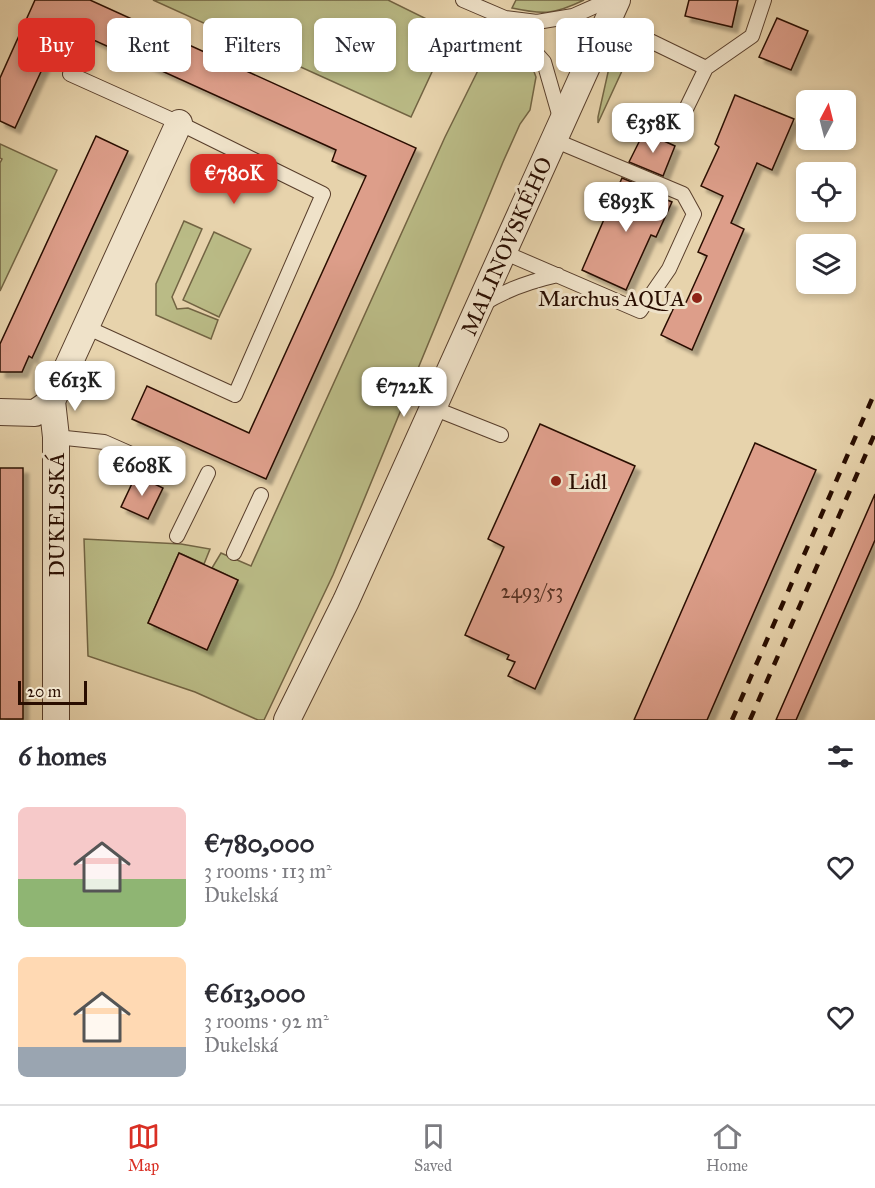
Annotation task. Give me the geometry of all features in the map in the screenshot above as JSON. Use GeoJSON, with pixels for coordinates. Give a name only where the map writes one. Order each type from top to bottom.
{"type":"FeatureCollection","features":[{"type":"Feature","properties":{"kind":"street","name":"MALINOVSKÉHO"},"geometry":{"type":"LineString","coordinates":[[287,720],[346,601],[558,131],[611,7]]}},
{"type":"Feature","properties":{"kind":"street"},"geometry":{"type":"LineString","coordinates":[[0,412],[35,413],[51,401],[180,123]]}},
{"type":"Feature","properties":{"kind":"street","name":"DUKELSKÁ"},"geometry":{"type":"LineString","coordinates":[[51,401],[56,437],[56,720]]}},
{"type":"Feature","properties":{"kind":"lane"},"geometry":{"type":"LineString","coordinates":[[463,0],[505,18]]}},
{"type":"Feature","properties":{"kind":"lane"},"geometry":{"type":"LineString","coordinates":[[685,111],[706,69],[752,36],[764,0]]}},
{"type":"Feature","properties":{"kind":"lane"},"geometry":{"type":"LineString","coordinates":[[544,21],[611,7],[706,69]]}},
{"type":"Feature","properties":{"kind":"lane"},"geometry":{"type":"LineString","coordinates":[[503,252],[640,311],[669,270],[694,214],[683,194],[558,131],[544,62]]}},
{"type":"Feature","properties":{"kind":"lane"},"geometry":{"type":"LineString","coordinates":[[70,74],[180,123],[323,194],[235,395],[86,327]]}},
{"type":"Feature","properties":{"kind":"lane"},"geometry":{"type":"LineString","coordinates":[[478,307],[504,291],[533,280],[558,275]]}},
{"type":"Feature","properties":{"kind":"lane"},"geometry":{"type":"LineString","coordinates":[[433,408],[501,435]]}},
{"type":"Feature","properties":{"kind":"lane"},"geometry":{"type":"LineString","coordinates":[[56,437],[104,442],[172,472]]}},
{"type":"Feature","properties":{"kind":"lane"},"geometry":{"type":"LineString","coordinates":[[177,536],[208,473]]}},
{"type":"Feature","properties":{"kind":"lane"},"geometry":{"type":"LineString","coordinates":[[234,552],[261,495]]}},
{"type":"Feature","properties":{"kind":"green space"},"geometry":{"type":"Polygon","coordinates":[[[153,0],[388,0],[425,18],[408,18],[408,72],[432,72],[411,117],[302,68],[302,18],[203,18],[203,23],[153,0]]]}},
{"type":"Feature","properties":{"kind":"green space"},"geometry":{"type":"Polygon","coordinates":[[[516,0],[584,0],[557,11],[533,12],[512,8],[516,0]]]}},
{"type":"Feature","properties":{"kind":"green space"},"geometry":{"type":"Polygon","coordinates":[[[477,72],[534,72],[536,77],[530,110],[520,124],[503,162],[333,575],[264,720],[258,720],[195,692],[88,656],[84,539],[181,544],[210,549],[204,564],[179,553],[148,623],[207,649],[238,580],[212,568],[221,553],[251,566],[445,137],[477,72]]]}},
{"type":"Feature","properties":{"kind":"green space"},"geometry":{"type":"Polygon","coordinates":[[[608,72],[621,72],[598,123],[608,72]]]}},
{"type":"Feature","properties":{"kind":"green space"},"geometry":{"type":"Polygon","coordinates":[[[0,144],[57,170],[0,291],[0,163],[2,159],[0,158],[0,144]]]}},
{"type":"Feature","properties":{"kind":"green space"},"geometry":{"type":"Polygon","coordinates":[[[184,221],[202,229],[172,297],[177,309],[188,308],[218,320],[211,339],[156,315],[156,284],[184,221]]]}},
{"type":"Feature","properties":{"kind":"green space"},"geometry":{"type":"Polygon","coordinates":[[[214,232],[251,249],[219,317],[183,300],[214,232]]]}},
{"type":"Feature","properties":{"kind":"building"},"geometry":{"type":"Polygon","coordinates":[[[35,0],[90,0],[130,18],[107,18],[107,46],[95,41],[95,18],[27,18],[35,0]]]}},
{"type":"Feature","properties":{"kind":"building"},"geometry":{"type":"Polygon","coordinates":[[[689,0],[738,0],[732,27],[685,16],[689,0]]]}},
{"type":"Feature","properties":{"kind":"building"},"geometry":{"type":"Polygon","coordinates":[[[777,18],[808,31],[791,70],[759,57],[777,18]]]}},
{"type":"Feature","properties":{"kind":"building"},"geometry":{"type":"Polygon","coordinates":[[[18,38],[18,72],[41,72],[15,128],[0,121],[0,78],[18,38]]]}},
{"type":"Feature","properties":{"kind":"building"},"geometry":{"type":"Polygon","coordinates":[[[191,46],[203,51],[203,72],[249,72],[416,148],[266,479],[132,419],[147,386],[249,433],[366,176],[332,161],[336,150],[164,72],[191,72],[191,46]]]}},
{"type":"Feature","properties":{"kind":"building"},"geometry":{"type":"Polygon","coordinates":[[[735,95],[794,119],[772,170],[757,163],[731,223],[744,229],[692,350],[661,335],[676,303],[684,307],[707,256],[698,252],[723,196],[701,186],[719,147],[715,144],[735,95]]]}},
{"type":"Feature","properties":{"kind":"building"},"geometry":{"type":"Polygon","coordinates":[[[644,132],[675,146],[663,176],[629,162],[644,132]]]}},
{"type":"Feature","properties":{"kind":"building"},"geometry":{"type":"Polygon","coordinates":[[[96,136],[128,151],[32,358],[29,356],[22,372],[0,372],[0,344],[96,136]]]}},
{"type":"Feature","properties":{"kind":"building"},"geometry":{"type":"Polygon","coordinates":[[[622,178],[656,192],[655,195],[672,202],[656,237],[651,235],[626,290],[582,270],[622,178]]]}},
{"type":"Feature","properties":{"kind":"building"},"geometry":{"type":"Polygon","coordinates":[[[540,424],[635,466],[535,689],[508,676],[515,662],[507,659],[509,655],[465,635],[504,547],[488,539],[540,424]]]}},
{"type":"Feature","properties":{"kind":"building"},"geometry":{"type":"Polygon","coordinates":[[[755,443],[816,470],[707,720],[634,720],[755,443]]]}},
{"type":"Feature","properties":{"kind":"building"},"geometry":{"type":"Polygon","coordinates":[[[0,468],[23,468],[23,719],[0,719],[0,468]]]}},
{"type":"Feature","properties":{"kind":"building"},"geometry":{"type":"Polygon","coordinates":[[[136,475],[163,488],[148,519],[121,507],[136,475]]]}},
{"type":"Feature","properties":{"kind":"building"},"geometry":{"type":"Polygon","coordinates":[[[875,494],[875,540],[796,720],[776,720],[875,494]]]}},
{"type":"Feature","properties":{"kind":"building"},"geometry":{"type":"Polygon","coordinates":[[[179,553],[238,580],[207,650],[148,623],[179,553]]]}},
{"type":"Feature","properties":{"kind":"railway"},"geometry":{"type":"LineString","coordinates":[[732,720],[875,392]]}},
{"type":"Feature","properties":{"kind":"railway"},"geometry":{"type":"LineString","coordinates":[[750,720],[875,433]]}},
{"type":"Feature","properties":{"kind":"place","name":"Marchus AQUA"},"geometry":{"type":"Point","coordinates":[697,298]}},
{"type":"Feature","properties":{"kind":"place","name":"Lidl"},"geometry":{"type":"Point","coordinates":[556,481]}}]}
